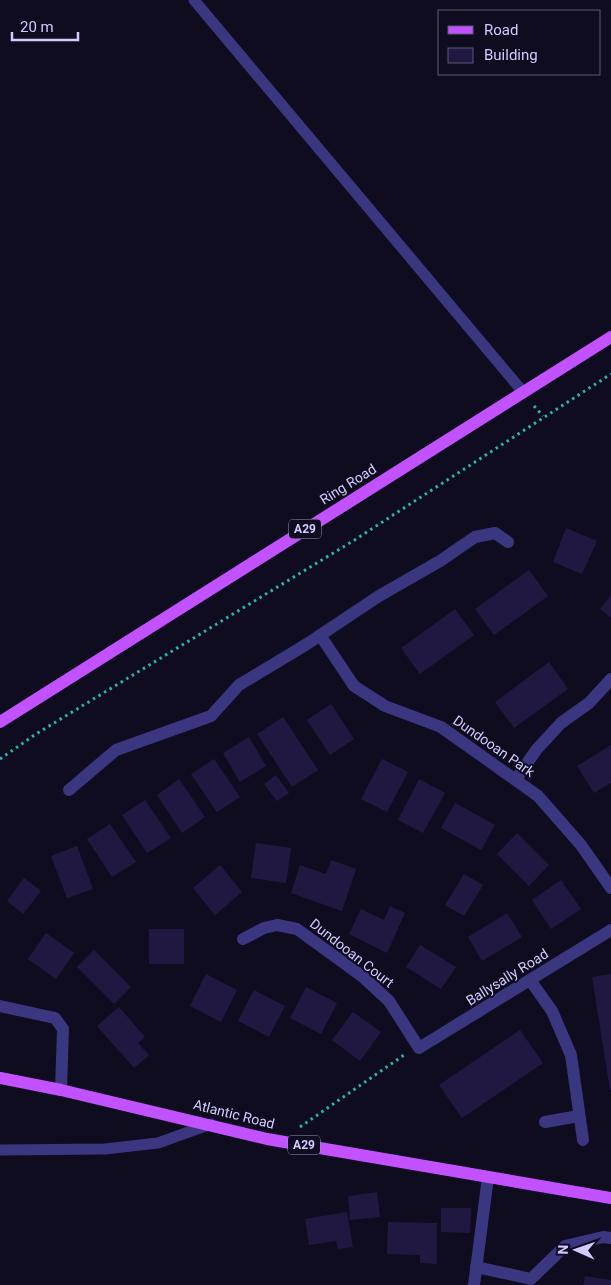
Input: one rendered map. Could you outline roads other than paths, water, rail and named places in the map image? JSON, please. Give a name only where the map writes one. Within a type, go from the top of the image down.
[{"type":"main road","name":"Ring Road","points":[[0,722],[611,337]]},
{"type":"main road","name":"Atlantic Road","points":[[0,1078],[61,1090],[282,1141],[611,1198]]},
{"type":"street","points":[[69,790],[116,750],[210,716],[239,685],[379,596],[440,561],[475,537],[495,533],[508,542]]},
{"type":"street","name":"Dundooan Park","points":[[320,635],[354,686],[385,706],[441,727],[538,796],[581,845],[611,888]]},
{"type":"street","points":[[516,779],[537,749],[561,723],[589,703],[611,678]]},
{"type":"street","name":"Dundooan Court","points":[[243,939],[264,928],[277,925],[297,929],[363,977],[389,1001],[419,1048]]},
{"type":"street","name":"Ballysally Road","points":[[419,1048],[611,930]]},
{"type":"street","points":[[530,980],[552,1011],[571,1055],[582,1140]]},
{"type":"street","points":[[0,1006],[55,1018],[63,1029],[61,1090]]},
{"type":"street","points":[[545,1122],[578,1116]]},
{"type":"street","points":[[474,1285],[488,1177]]},
{"type":"street","points":[[476,1267],[531,1279],[565,1246],[602,1237],[611,1238]]},
{"type":"lane","points":[[194,0],[466,321],[523,392]]},
{"type":"lane","points":[[0,1150],[105,1149],[158,1142],[211,1124]]}]
